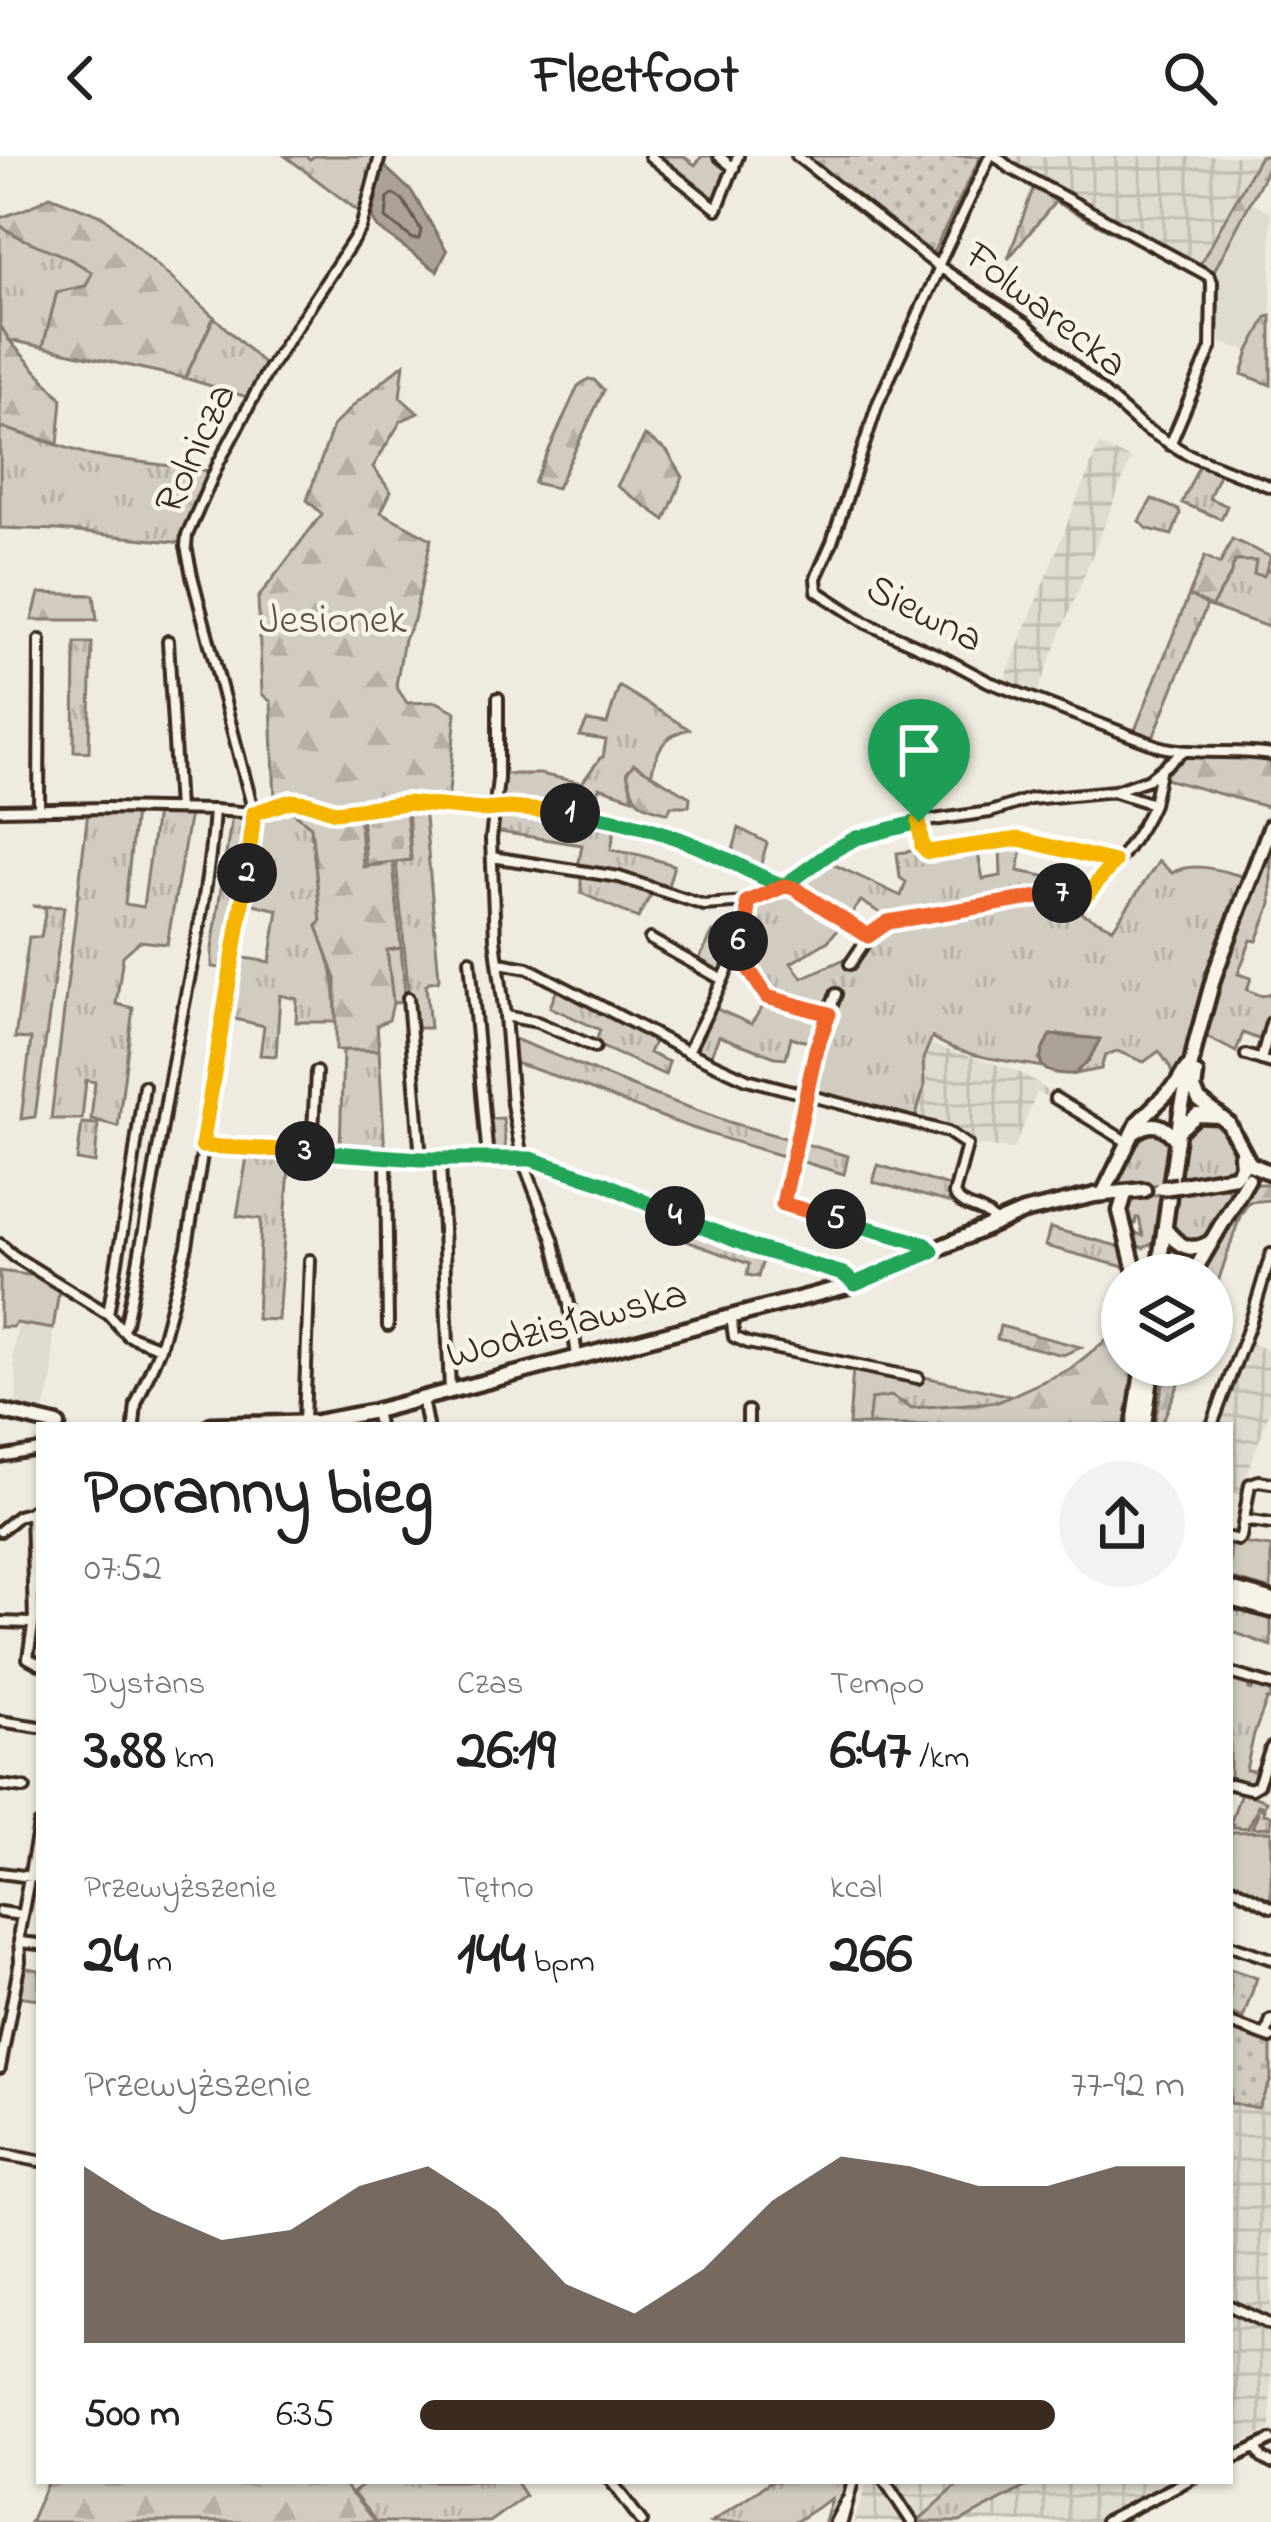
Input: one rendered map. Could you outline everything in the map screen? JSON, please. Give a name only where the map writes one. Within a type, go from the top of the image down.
[{"type":"main road","points":[[1163,1254],[1196,1042],[1223,947],[1271,826]]},
{"type":"main road","points":[[1196,1042],[1196,1095],[1230,1125],[1242,1167],[1235,1200],[1205,1254]]},
{"type":"main road","points":[[1120,1210],[1101,1196],[1139,1121],[1191,1064]]},
{"type":"main road","points":[[1178,1136],[1194,1116],[1220,1116]]},
{"type":"main road","points":[[1132,1138],[1144,1126],[1159,1124],[1178,1136]]},
{"type":"main road","points":[[1239,1148],[1250,1164],[1270,1173]]},
{"type":"main road","points":[[1116,1172],[1116,1184],[1125,1193],[1120,1210],[1131,1254]]},
{"type":"main road","name":"Wodzisławska","points":[[318,1422],[376,1418],[422,1399],[855,1284],[994,1222],[1053,1205],[1238,1178]]},
{"type":"main road","points":[[1164,1234],[1187,1248],[1213,1241]]},
{"type":"main road","points":[[1128,1240],[1146,1251],[1158,1246],[1164,1234]]},
{"type":"main road","points":[[1134,1422],[1140,1386]]},
{"type":"main road","points":[[1144,1422],[1150,1386]]},
{"type":"main road","points":[[0,1412],[43,1422]]},
{"type":"main road","points":[[1233,1590],[1271,1600]]},
{"type":"main road","points":[[1233,1600],[1271,1610]]},
{"type":"street","name":"Rolnicza","points":[[134,1422],[187,1246],[254,813],[186,539],[219,462],[267,372],[361,228],[380,156]]},
{"type":"street","points":[[650,156],[717,208],[738,156]]},
{"type":"street","points":[[719,156],[734,168]]},
{"type":"street","name":"Folwarecka","points":[[796,156],[939,266],[1026,324],[1130,418],[1170,445],[1268,485]]},
{"type":"street","points":[[939,266],[993,156],[1209,276],[1213,343],[1170,445]]},
{"type":"street","name":"Siewna","points":[[939,266],[878,403],[816,578],[817,591],[866,623],[1012,692],[1158,746],[1182,752],[1237,750],[1271,755]]},
{"type":"street","points":[[1268,485],[1271,467]]},
{"type":"street","points":[[39,809],[40,640]]},
{"type":"street","points":[[168,641],[178,809]]},
{"type":"street","points":[[499,698],[498,779],[490,839],[512,1104],[522,1158],[553,1239],[577,1358]]},
{"type":"street","points":[[492,857],[620,878],[704,905],[747,902],[784,886],[856,838],[919,822],[990,812],[1030,799],[1133,786],[1182,752]]},
{"type":"street","points":[[850,964],[868,936],[888,922],[1060,893],[1085,897],[1148,816],[1160,770]]},
{"type":"street","points":[[1114,791],[1154,804]]},
{"type":"street","points":[[0,810],[254,813],[291,801],[335,812],[407,803],[600,816],[676,837],[794,888],[868,936]]},
{"type":"street","points":[[122,1330],[142,1252],[192,972],[214,810]]},
{"type":"street","points":[[919,822],[922,846],[928,852],[1019,839],[1114,862]]},
{"type":"street","points":[[688,1052],[748,916],[747,902]]},
{"type":"street","points":[[650,938],[722,979]]},
{"type":"street","points":[[735,948],[767,997],[829,1014]]},
{"type":"street","points":[[470,960],[488,1159]]},
{"type":"street","points":[[499,963],[528,968],[747,1079],[954,1136],[968,1145],[954,1194],[962,1204],[987,1213],[994,1222]]},
{"type":"street","points":[[836,994],[816,1049],[783,1204],[925,1244],[932,1251]]},
{"type":"street","points":[[408,998],[421,1159]]},
{"type":"street","points":[[506,1016],[537,1022],[596,1047]]},
{"type":"street","points":[[1246,1055],[1266,1061],[1271,1023]]},
{"type":"street","points":[[312,1152],[316,1072]]},
{"type":"street","points":[[108,1313],[144,1086]]},
{"type":"street","points":[[1055,1098],[1132,1138]]},
{"type":"street","points":[[202,1146],[421,1159],[522,1158],[604,1183],[704,1229],[843,1274],[855,1284]]},
{"type":"street","points":[[386,1156],[388,1326]]},
{"type":"street","points":[[440,1159],[450,1392]]},
{"type":"street","name":"Wodzisławska","points":[[1238,1178],[1270,1173]]},
{"type":"street","points":[[0,1244],[108,1313],[133,1338],[160,1348]]},
{"type":"street","points":[[1213,1422],[1271,1254]]},
{"type":"street","points":[[304,1422],[310,1260]]},
{"type":"street","points":[[731,1317],[734,1337],[748,1343],[918,1378]]},
{"type":"street","points":[[422,1399],[426,1422]]},
{"type":"street","points":[[748,1411],[748,1422]]},
{"type":"street","points":[[0,1457],[36,1451]]},
{"type":"street","points":[[1233,1538],[1240,1538],[1250,1484],[1271,1483]]},
{"type":"street","points":[[0,1531],[18,1516],[35,1511],[34,1620],[28,1658],[36,1662]]},
{"type":"street","points":[[1244,1520],[1271,1524]]},
{"type":"street","points":[[0,1622],[34,1620]]},
{"type":"street","points":[[1233,1674],[1271,1685]]},
{"type":"street","points":[[0,1721],[36,1727]]},
{"type":"street","points":[[1233,1784],[1254,1788],[1268,1770],[1271,1748]]},
{"type":"street","points":[[0,1785],[25,1789]]},
{"type":"street","points":[[0,1874],[34,1878],[22,1915],[20,1961],[0,2068]]},
{"type":"street","points":[[1233,1888],[1271,1907]]},
{"type":"street","points":[[0,1912],[22,1915]]},
{"type":"street","points":[[20,1942],[36,1944]]},
{"type":"street","points":[[1233,1946],[1271,1959]]},
{"type":"street","points":[[1233,2024],[1268,2037],[1271,2020]]},
{"type":"street","points":[[0,2154],[36,2160]]},
{"type":"street","points":[[1233,2307],[1271,2325]]},
{"type":"street","points":[[1233,2458],[1271,2440]]},
{"type":"street","points":[[1256,2447],[1271,2463]]},
{"type":"street","points":[[613,2484],[642,2522]]},
{"type":"street","points":[[838,2522],[852,2484]]},
{"type":"street","points":[[887,2484],[912,2522]]},
{"type":"street","points":[[1105,2522],[1181,2484]]},
{"type":"shaded area","points":[[1000,156],[1260,156],[1199,266]]},
{"type":"shaded area","points":[[1252,202],[1271,212],[1271,316],[1249,351],[1211,340],[1208,282]]},
{"type":"shaded area","points":[[1099,445],[1131,459],[1037,693],[1004,681]]},
{"type":"shaded area","points":[[928,1042],[1015,1070],[1057,1102],[1037,1092],[1014,1149],[970,1145],[953,1133],[914,1123],[924,1087]]},
{"type":"shaded area","points":[[18,1323],[53,1329],[53,1377],[42,1416],[16,1409],[13,1355]]},
{"type":"shaded area","points":[[1247,1342],[1271,1351],[1271,1407],[1240,1495],[1233,1492],[1233,1422],[1217,1422]]},
{"type":"shaded area","points":[[1271,2083],[1271,2323],[1233,2305],[1233,2104],[1258,2108]]},
{"type":"shaded area","points":[[1233,2313],[1271,2332],[1271,2429],[1233,2448]]},
{"type":"shaded area","points":[[867,2484],[1164,2484],[1115,2509],[1135,2522],[854,2522]]},
{"type":"green space","points":[[285,156],[377,156],[361,213]]},
{"type":"green space","points":[[654,156],[683,156],[695,165],[702,156],[715,156],[730,166],[717,206]]},
{"type":"green space","points":[[803,156],[981,156],[933,253]]},
{"type":"green space","points":[[1260,156],[1271,156],[1271,163],[1214,271],[1199,266]]},
{"type":"green space","points":[[1034,186],[1118,230],[1116,234],[1055,202],[1008,259]]},
{"type":"green space","points":[[50,196],[104,217],[214,317],[185,378],[43,347],[57,292],[86,286],[92,273],[11,232],[0,225],[0,218]]},
{"type":"green space","points":[[0,225],[92,273],[86,286],[57,292],[43,347],[9,340],[0,325]]},
{"type":"green space","points":[[1271,316],[1271,385],[1242,374],[1249,351]]},
{"type":"green space","points":[[214,317],[266,366],[247,397],[185,378]]},
{"type":"green space","points":[[0,325],[62,399],[58,444],[0,427]]},
{"type":"green space","name":"Jesionek","points":[[404,364],[400,397],[418,413],[401,421],[373,467],[391,492],[381,512],[431,539],[396,686],[407,703],[437,702],[456,712],[448,804],[412,799],[361,806],[363,867],[393,862],[401,948],[387,950],[393,1003],[389,1020],[377,1025],[379,1050],[336,1050],[336,979],[317,926],[321,921],[311,826],[275,802],[271,702],[262,694],[258,598],[322,514],[307,500],[333,426]]},
{"type":"green space","points":[[588,379],[604,390],[557,488],[534,483],[578,386]]},
{"type":"green space","points":[[0,427],[93,456],[210,471],[183,531],[184,543],[0,528]]},
{"type":"green space","points":[[645,436],[667,451],[683,477],[665,520],[617,486]]},
{"type":"green space","points":[[1199,465],[1220,472],[1209,498],[1227,506],[1221,519],[1182,503]]},
{"type":"green space","points":[[1152,499],[1179,510],[1172,535],[1148,529],[1139,521]]},
{"type":"green space","points":[[1232,539],[1271,557],[1264,576],[1254,574],[1256,561],[1235,561],[1211,607],[1189,595],[1205,556],[1220,564]]},
{"type":"green space","points":[[1235,561],[1257,561],[1271,573],[1271,628],[1211,607]]},
{"type":"green space","points":[[39,593],[94,595],[97,620],[32,620]]},
{"type":"green space","points":[[1189,595],[1207,605],[1152,740],[1133,735]]},
{"type":"green space","points":[[75,643],[92,643],[89,752],[74,751]]},
{"type":"green space","points":[[619,686],[689,729],[662,745],[651,775],[634,764],[627,772],[633,798],[599,787],[594,813],[500,804],[499,774],[540,774],[582,783],[603,757],[606,740],[580,736],[587,721],[607,724]]},
{"type":"green space","points":[[1183,754],[1271,757],[1271,808],[1162,778],[1162,771]]},
{"type":"green space","points":[[634,764],[690,797],[689,806],[671,806],[668,813],[638,801],[627,772]]},
{"type":"green space","points":[[284,805],[311,826],[321,921],[317,927],[332,973],[336,1022],[296,1022],[297,999],[280,995],[276,1056],[260,1055],[264,1026],[227,1017],[237,957],[270,962],[278,910],[245,902],[259,820]]},
{"type":"green space","points":[[408,805],[424,806],[439,978],[426,985],[430,1028],[412,1028],[396,862],[411,859]]},
{"type":"green space","points":[[406,809],[411,860],[366,865],[361,812]]},
{"type":"green space","points":[[88,811],[135,812],[125,904],[143,907],[156,812],[190,813],[167,944],[140,941],[123,956],[116,1004],[133,1008],[118,1126],[91,1119],[95,1082],[86,1080],[82,1119],[51,1119]]},
{"type":"green space","points":[[506,811],[616,821],[611,850],[674,865],[667,890],[578,867],[582,845],[494,831],[495,817]]},
{"type":"green space","points":[[232,814],[251,818],[229,969],[212,967],[212,949]]},
{"type":"green space","points":[[739,828],[767,843],[759,871],[731,858]]},
{"type":"green space","points":[[1023,843],[1018,871],[1091,885],[1107,866],[1081,913],[1113,928],[1159,861],[1172,873],[1198,867],[1245,877],[1174,1080],[1159,1051],[1144,1062],[1117,1051],[1105,1055],[1101,1069],[1075,1074],[1089,1060],[1099,1039],[1059,1034],[1039,1059],[1044,1067],[970,1054],[932,1037],[923,1059],[924,1087],[914,1123],[805,1092],[814,1044],[791,1037],[786,1058],[719,1036],[709,1060],[691,1051],[712,1007],[751,1024],[768,999],[751,966],[769,941],[754,918],[753,903],[793,890],[842,924],[828,941],[791,963],[802,978],[849,957],[888,918],[861,901],[847,919],[796,886],[794,882],[824,860],[901,896],[906,882],[900,878],[897,853],[918,850],[927,855],[977,848],[983,879],[1001,876],[1000,846]]},
{"type":"green space","points":[[1271,852],[1271,904],[1238,974],[1251,978],[1247,990],[1262,996],[1271,993],[1271,1014],[1263,1041],[1243,1033],[1236,1052],[1203,1035],[1227,954]]},
{"type":"green space","points":[[581,873],[652,893],[638,918],[581,893]]},
{"type":"green space","points":[[32,906],[64,907],[35,1117],[21,1119],[31,1039],[15,1038],[29,937],[41,937],[46,908]]},
{"type":"green space","points":[[713,932],[731,943],[720,976],[698,961]]},
{"type":"green space","points":[[401,948],[406,1002],[393,1003],[387,950]]},
{"type":"green space","points":[[558,987],[656,1037],[649,1053],[669,1062],[665,1075],[595,1044],[600,1030],[550,1007]]},
{"type":"green space","points":[[512,1038],[729,1122],[848,1156],[844,1174],[701,1131],[511,1062]]},
{"type":"green space","points":[[343,1050],[379,1050],[385,1154],[340,1150]]},
{"type":"green space","points":[[503,1118],[506,1155],[489,1156],[487,1119]]},
{"type":"green space","points":[[1194,1121],[1222,1122],[1241,1159],[1236,1173],[1176,1182],[1182,1135]]},
{"type":"green space","points":[[82,1123],[98,1124],[95,1163],[77,1160]]},
{"type":"green space","points":[[1153,1127],[1172,1140],[1169,1180],[1124,1188],[1118,1179],[1134,1140]]},
{"type":"green space","points":[[248,1151],[290,1154],[278,1320],[257,1319],[261,1219],[237,1216]]},
{"type":"green space","points":[[878,1165],[952,1187],[955,1204],[873,1182]]},
{"type":"green space","points":[[1271,1184],[1271,1200],[1249,1202],[1227,1254],[1210,1254],[1246,1188]]},
{"type":"green space","points":[[1221,1186],[1234,1193],[1222,1220],[1202,1244],[1176,1239],[1169,1224],[1174,1193]]},
{"type":"green space","points":[[1161,1194],[1166,1199],[1158,1241],[1143,1248],[1129,1235],[1132,1231],[1143,1236],[1139,1218],[1130,1228],[1124,1207],[1129,1199]]},
{"type":"green space","points":[[675,1220],[765,1253],[758,1277],[747,1275],[749,1264],[670,1232]]},
{"type":"green space","points":[[1050,1228],[1125,1248],[1127,1254],[1101,1254],[1101,1261],[1045,1246]]},
{"type":"green space","points":[[1167,1240],[1200,1251],[1199,1254],[1167,1254]]},
{"type":"green space","points":[[0,1271],[36,1276],[59,1291],[53,1329],[16,1323],[0,1327]]},
{"type":"green space","points":[[1000,1326],[1081,1347],[1063,1355],[997,1339]]},
{"type":"green space","points":[[1101,1344],[1101,1386],[1135,1386],[1130,1422],[868,1422],[871,1399],[891,1396],[911,1408],[998,1402],[1070,1369]]},
{"type":"green space","points":[[853,1367],[1011,1396],[998,1402],[911,1408],[904,1402],[872,1399],[868,1422],[849,1422]]},
{"type":"green space","points":[[1162,1386],[1178,1386],[1162,1422],[1155,1422]]},
{"type":"green space","points":[[1233,1542],[1271,1547],[1271,1590],[1233,1579]]},
{"type":"green space","points":[[1233,1603],[1271,1613],[1271,1646],[1233,1632]]},
{"type":"green space","points":[[1233,1679],[1249,1683],[1252,1690],[1254,1684],[1271,1691],[1246,1770],[1260,1772],[1254,1784],[1233,1780]]},
{"type":"green space","points":[[1241,1792],[1266,1801],[1264,1807],[1257,1807],[1271,1815],[1271,1827],[1252,1828],[1257,1809],[1248,1828],[1233,1827]]},
{"type":"green space","points":[[1271,1831],[1271,1902],[1233,1882],[1233,1832]]},
{"type":"green space","points":[[21,1967],[36,1970],[36,1999],[16,1996]]},
{"type":"green space","points":[[1233,1970],[1257,1978],[1243,2018],[1233,2014]]},
{"type":"green space","points":[[1233,2029],[1271,2042],[1271,2080],[1258,2108],[1233,2104]]},
{"type":"green space","points":[[47,2484],[343,2484],[375,2522],[30,2522]]},
{"type":"green space","points":[[364,2484],[517,2484],[525,2496],[489,2522],[376,2522],[353,2493]]},
{"type":"green space","points":[[767,2484],[849,2484],[832,2522],[825,2522],[832,2498],[795,2522],[711,2522]]},
{"type":"green space","points":[[959,2484],[1030,2484],[960,2522],[917,2522]]},
{"type":"water","points":[[383,165],[412,192],[447,251],[437,271],[379,229],[372,218]]},
{"type":"water","points":[[1050,1035],[1100,1039],[1075,1074],[1063,1074],[1047,1070],[1041,1061]]},
{"type":"waterway","points":[[1262,2449],[1271,2445]]},
{"type":"waterway","points":[[1233,2464],[1255,2453]]},
{"type":"waterway","points":[[1118,2522],[1196,2484]]},
{"type":"route","points":[[919,822],[856,838],[784,886],[676,837],[600,816],[407,803],[335,812],[291,801],[254,813],[202,1146],[421,1159],[531,1159],[604,1183],[755,1248],[843,1274],[855,1284],[932,1251],[925,1244],[783,1204],[816,1049],[829,1014],[767,997],[735,948],[748,916],[747,902],[784,886],[794,888],[868,936],[888,922],[1060,893],[1085,897],[1114,862],[1019,839],[928,852],[922,846],[919,822]]}]
